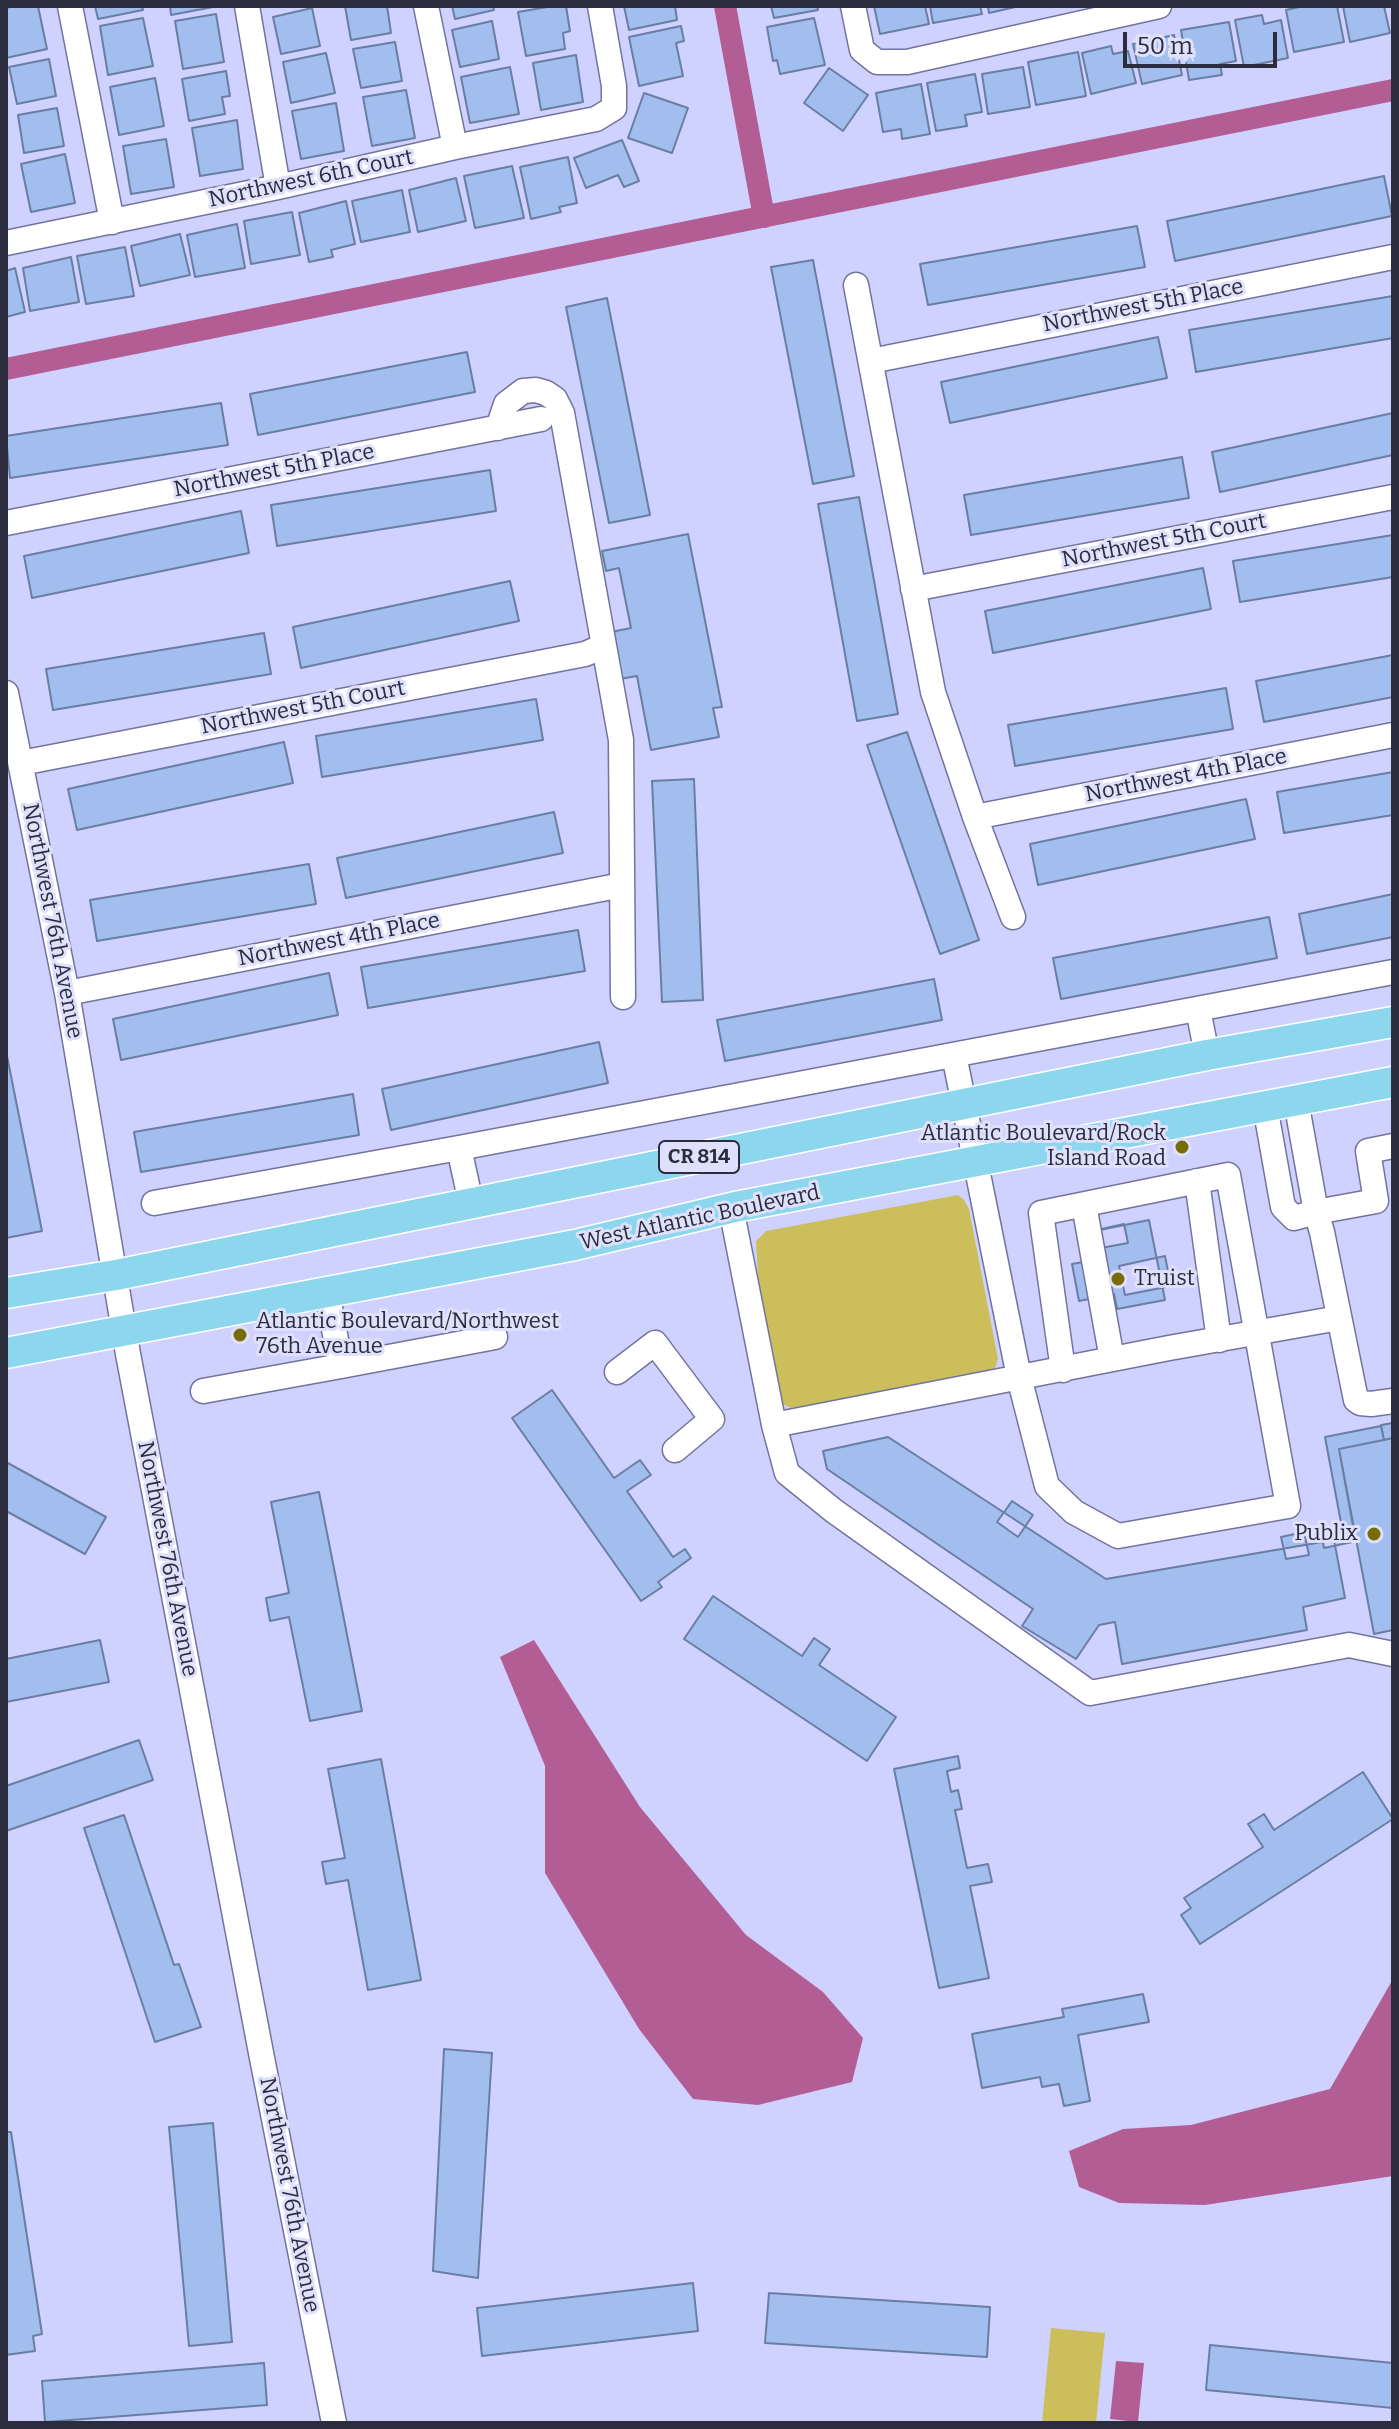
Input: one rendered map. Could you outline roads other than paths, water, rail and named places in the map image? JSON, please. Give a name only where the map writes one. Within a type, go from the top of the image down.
[{"type":"main road","name":"CR 814","points":[[6,1293],[116,1275],[1207,1055],[1393,1022]]},
{"type":"main road","name":"West Atlantic Boulevard","points":[[6,1353],[575,1245],[735,1207],[1393,1082]]},
{"type":"street","points":[[70,6],[112,222]]},
{"type":"street","points":[[247,6],[278,187]]},
{"type":"street","points":[[426,6],[455,147]]},
{"type":"street","name":"Northwest 6th Court","points":[[6,243],[596,119],[614,108],[614,86],[600,6]]},
{"type":"street","points":[[853,6],[862,50],[877,62],[907,62],[1069,16],[1159,6]]},
{"type":"street","name":"Northwest 5th Place","points":[[882,358],[1393,257]]},
{"type":"street","points":[[856,285],[882,358],[924,587],[933,692],[1013,917]]},
{"type":"street","points":[[498,428],[506,404],[523,391],[546,393],[555,399],[562,413],[594,650],[621,740],[616,886],[623,997]]},
{"type":"street","name":"Northwest 5th Place","points":[[6,523],[541,419]]},
{"type":"street","name":"Northwest 5th Court","points":[[924,587],[1393,497]]},
{"type":"street","name":"Northwest 5th Court","points":[[21,763],[594,650]]},
{"type":"street","name":"Northwest 76th Avenue","points":[[6,693],[10,731],[21,763],[67,993],[124,1330],[334,2423]]},
{"type":"street","name":"Northwest 4th Place","points":[[976,817],[1393,735]]},
{"type":"street","name":"Northwest 4th Place","points":[[67,993],[616,886]]},
{"type":"street","points":[[154,1203],[1393,972]]},
{"type":"street","points":[[1198,1009],[1207,1055]]},
{"type":"street","points":[[954,1055],[1019,1377],[1047,1486],[1074,1512],[1118,1536],[1288,1506],[1228,1175],[1041,1213],[1063,1370]]},
{"type":"street","points":[[1296,1101],[1305,1215],[1347,1405],[1356,1412],[1393,1409]]},
{"type":"street","points":[[1265,1106],[1283,1207],[1305,1215],[1322,1232],[1356,1400],[1371,1404],[1393,1401]]},
{"type":"street","points":[[1305,1215],[1376,1201],[1368,1151],[1393,1146]]},
{"type":"street","points":[[459,1148],[471,1203]]},
{"type":"street","points":[[1197,1181],[1219,1340]]},
{"type":"street","points":[[1084,1205],[1112,1359]]},
{"type":"street","points":[[731,1208],[774,1425],[787,1473],[834,1511],[1090,1693],[1349,1645],[1393,1654]]},
{"type":"street","points":[[327,1292],[341,1366]]},
{"type":"street","points":[[774,1425],[1339,1318]]},
{"type":"street","points":[[203,1391],[495,1337]]},
{"type":"street","points":[[617,1372],[655,1343],[712,1419],[675,1450]]},
{"type":"waterway","points":[[725,6],[764,217]]},
{"type":"waterway","points":[[6,369],[1393,90]]},
{"type":"place","name":"Atlantic Boulevard/Rock Island Road","points":[[1182,1147]]},
{"type":"place","name":"Truist","points":[[1118,1279]]},
{"type":"place","name":"Atlantic Boulevard/Northwest 76th Avenue","points":[[240,1335]]},
{"type":"place","name":"Publix","points":[[1374,1534]]}]
